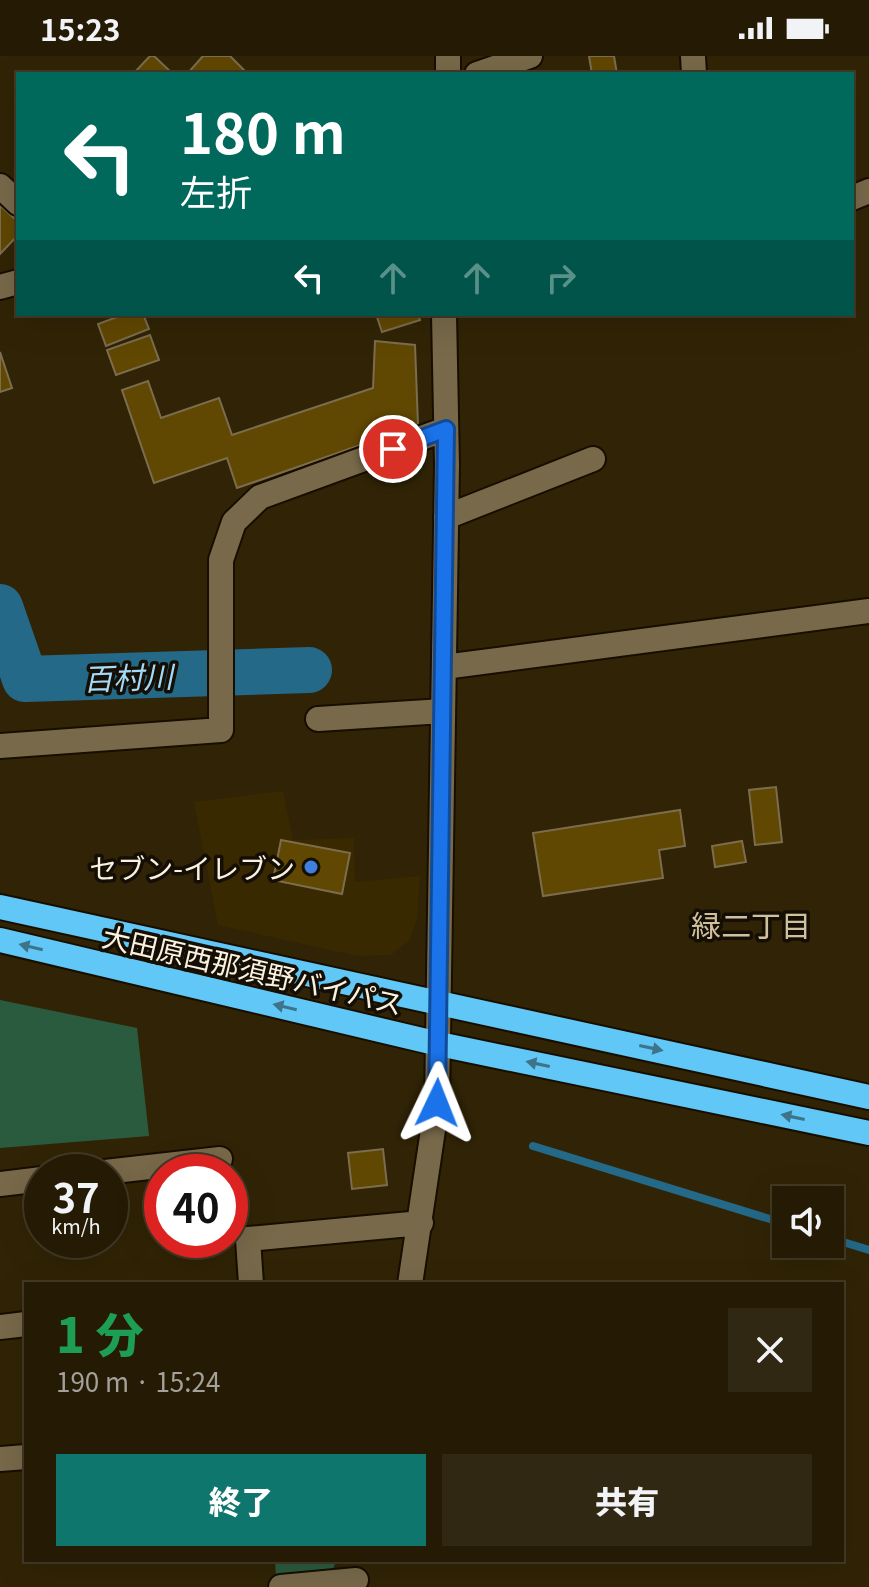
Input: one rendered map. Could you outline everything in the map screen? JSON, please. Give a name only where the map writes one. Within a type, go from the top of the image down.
[{"type":"highway","name":"大田原西那須野バイパス","points":[[0,907],[869,1097]]},
{"type":"highway","name":"大田原西那須野バイパス","points":[[0,940],[439,1044],[869,1133]]},
{"type":"street","points":[[483,72],[530,56]]},
{"type":"street","points":[[0,186],[16,201]]},
{"type":"street","points":[[410,1282],[437,1103],[446,517],[444,316]]},
{"type":"street","points":[[0,746],[221,730],[221,560],[234,522],[260,497],[446,429]]},
{"type":"street","points":[[446,517],[593,459]]},
{"type":"street","points":[[444,667],[869,611]]},
{"type":"street","points":[[318,719],[443,711]]},
{"type":"street","points":[[0,1184],[24,1181]]},
{"type":"street","points":[[251,1282],[248,1239],[421,1223]]},
{"type":"street","points":[[0,1327],[24,1324]]},
{"type":"street","points":[[0,1459],[24,1457]]},
{"type":"street","points":[[281,1587],[357,1576]]},
{"type":"shaded area","points":[[283,791],[293,840],[354,838],[355,882],[420,876],[417,919],[409,941],[391,955],[357,956],[218,925],[194,802]]},
{"type":"green space","points":[[0,1000],[137,1028],[149,1136],[0,1148]]},
{"type":"green space","points":[[275,1562],[335,1562],[332,1573],[276,1578]]},
{"type":"building","points":[[150,56],[154,56],[171,72],[135,72]]},
{"type":"building","points":[[203,56],[230,56],[244,70],[242,72],[189,72]]},
{"type":"building","points":[[589,56],[614,56],[617,72],[592,72]]},
{"type":"building","points":[[0,205],[16,220],[16,237],[0,254]]},
{"type":"building","points":[[120,316],[144,316],[149,329],[106,346],[98,324]]},
{"type":"building","points":[[377,316],[419,316],[420,320],[382,332]]},
{"type":"building","points":[[150,335],[159,360],[116,375],[107,350]]},
{"type":"building","points":[[375,341],[415,345],[418,425],[237,488],[227,458],[154,483],[122,390],[148,381],[161,418],[219,398],[232,435],[373,388]]},
{"type":"building","points":[[0,352],[12,388],[0,392]]},
{"type":"building","points":[[776,787],[782,842],[755,845],[749,790]]},
{"type":"building","points":[[680,810],[685,846],[659,850],[663,878],[543,896],[533,833]]},
{"type":"building","name":"セブン-イレブン","points":[[281,840],[350,853],[342,894],[273,880]]},
{"type":"building","points":[[742,841],[746,862],[715,867],[712,846]]},
{"type":"building","points":[[383,1149],[387,1185],[352,1189],[348,1153]]},
{"type":"waterway","name":"百村川","points":[[0,607],[25,679],[309,670]]},
{"type":"waterway","points":[[533,1146],[772,1220]]},
{"type":"waterway","points":[[844,1242],[869,1250]]},
{"type":"place","name":"セブン-イレブン","points":[[311,867]]},
{"type":"district","name":"緑二丁目","points":[[751,924]]},
{"type":"route","points":[[393,449],[446,429],[437,1103]]}]
